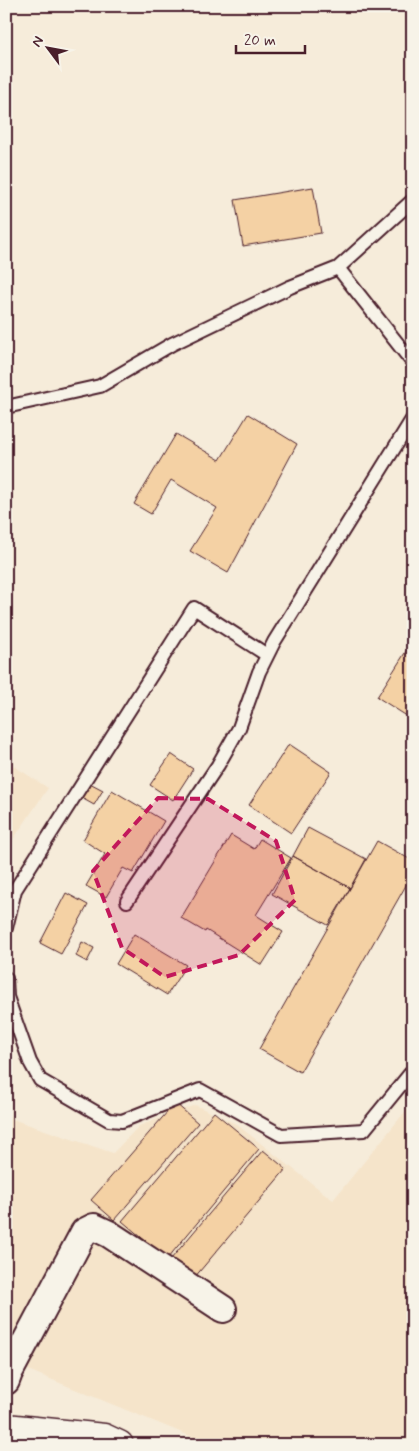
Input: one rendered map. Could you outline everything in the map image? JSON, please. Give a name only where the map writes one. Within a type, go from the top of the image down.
[{"type":"street","points":[[6,1381],[84,1232],[94,1227],[109,1234],[223,1309]]},
{"type":"street","points":[[6,1428],[104,1438],[119,1445]]},
{"type":"lane","points":[[6,407],[100,386],[189,336],[290,287],[338,268],[413,200]]},
{"type":"lane","points":[[338,268],[413,363]]},
{"type":"lane","points":[[127,901],[218,765],[239,728],[259,672],[274,642],[413,418]]},
{"type":"lane","points":[[6,928],[15,890],[194,608],[267,655]]},
{"type":"lane","points":[[6,978],[8,997],[30,1062],[40,1080],[109,1120],[122,1121],[200,1090],[281,1135],[364,1130],[413,1070]]},
{"type":"highlighted area","points":[[158,798],[208,799],[276,841],[295,900],[239,955],[165,977],[122,948],[93,871]]},
{"type":"shaded area","points":[[6,761],[48,788],[6,850]]},
{"type":"shaded area","points":[[413,1102],[413,1445],[212,1445],[6,1361],[6,1112],[12,1119],[113,1153],[139,1126],[195,1105],[236,1124],[333,1200]]},
{"type":"building","points":[[313,187],[321,233],[243,246],[235,200]]},
{"type":"building","points":[[248,414],[297,444],[228,573],[190,551],[217,508],[171,480],[151,514],[134,504],[176,434],[220,460]]},
{"type":"building","points":[[410,645],[413,647],[413,720],[377,697]]},
{"type":"building","points":[[289,744],[331,772],[291,833],[249,805]]},
{"type":"building","points":[[171,754],[193,769],[173,800],[150,785]]},
{"type":"building","points":[[86,781],[103,790],[94,805],[78,796]]},
{"type":"building","points":[[112,790],[164,821],[133,873],[123,868],[106,897],[86,886],[105,854],[83,840]]},
{"type":"building","points":[[308,828],[366,859],[350,888],[293,856]]},
{"type":"building","points":[[231,835],[254,849],[260,839],[291,858],[256,915],[283,932],[262,965],[206,930],[205,932],[181,918]]},
{"type":"building","points":[[377,841],[413,861],[413,873],[300,1072],[259,1049]]},
{"type":"building","points":[[293,856],[350,888],[328,925],[272,894]]},
{"type":"building","points":[[66,893],[88,905],[61,954],[40,943]]},
{"type":"building","points":[[134,934],[186,965],[167,995],[116,964]]},
{"type":"building","points":[[82,942],[94,948],[87,962],[76,956]]},
{"type":"building","points":[[175,1103],[198,1123],[114,1220],[91,1200]]},
{"type":"building","points":[[214,1112],[259,1149],[167,1259],[122,1221]]},
{"type":"building","points":[[263,1150],[286,1169],[194,1278],[171,1259]]}]
